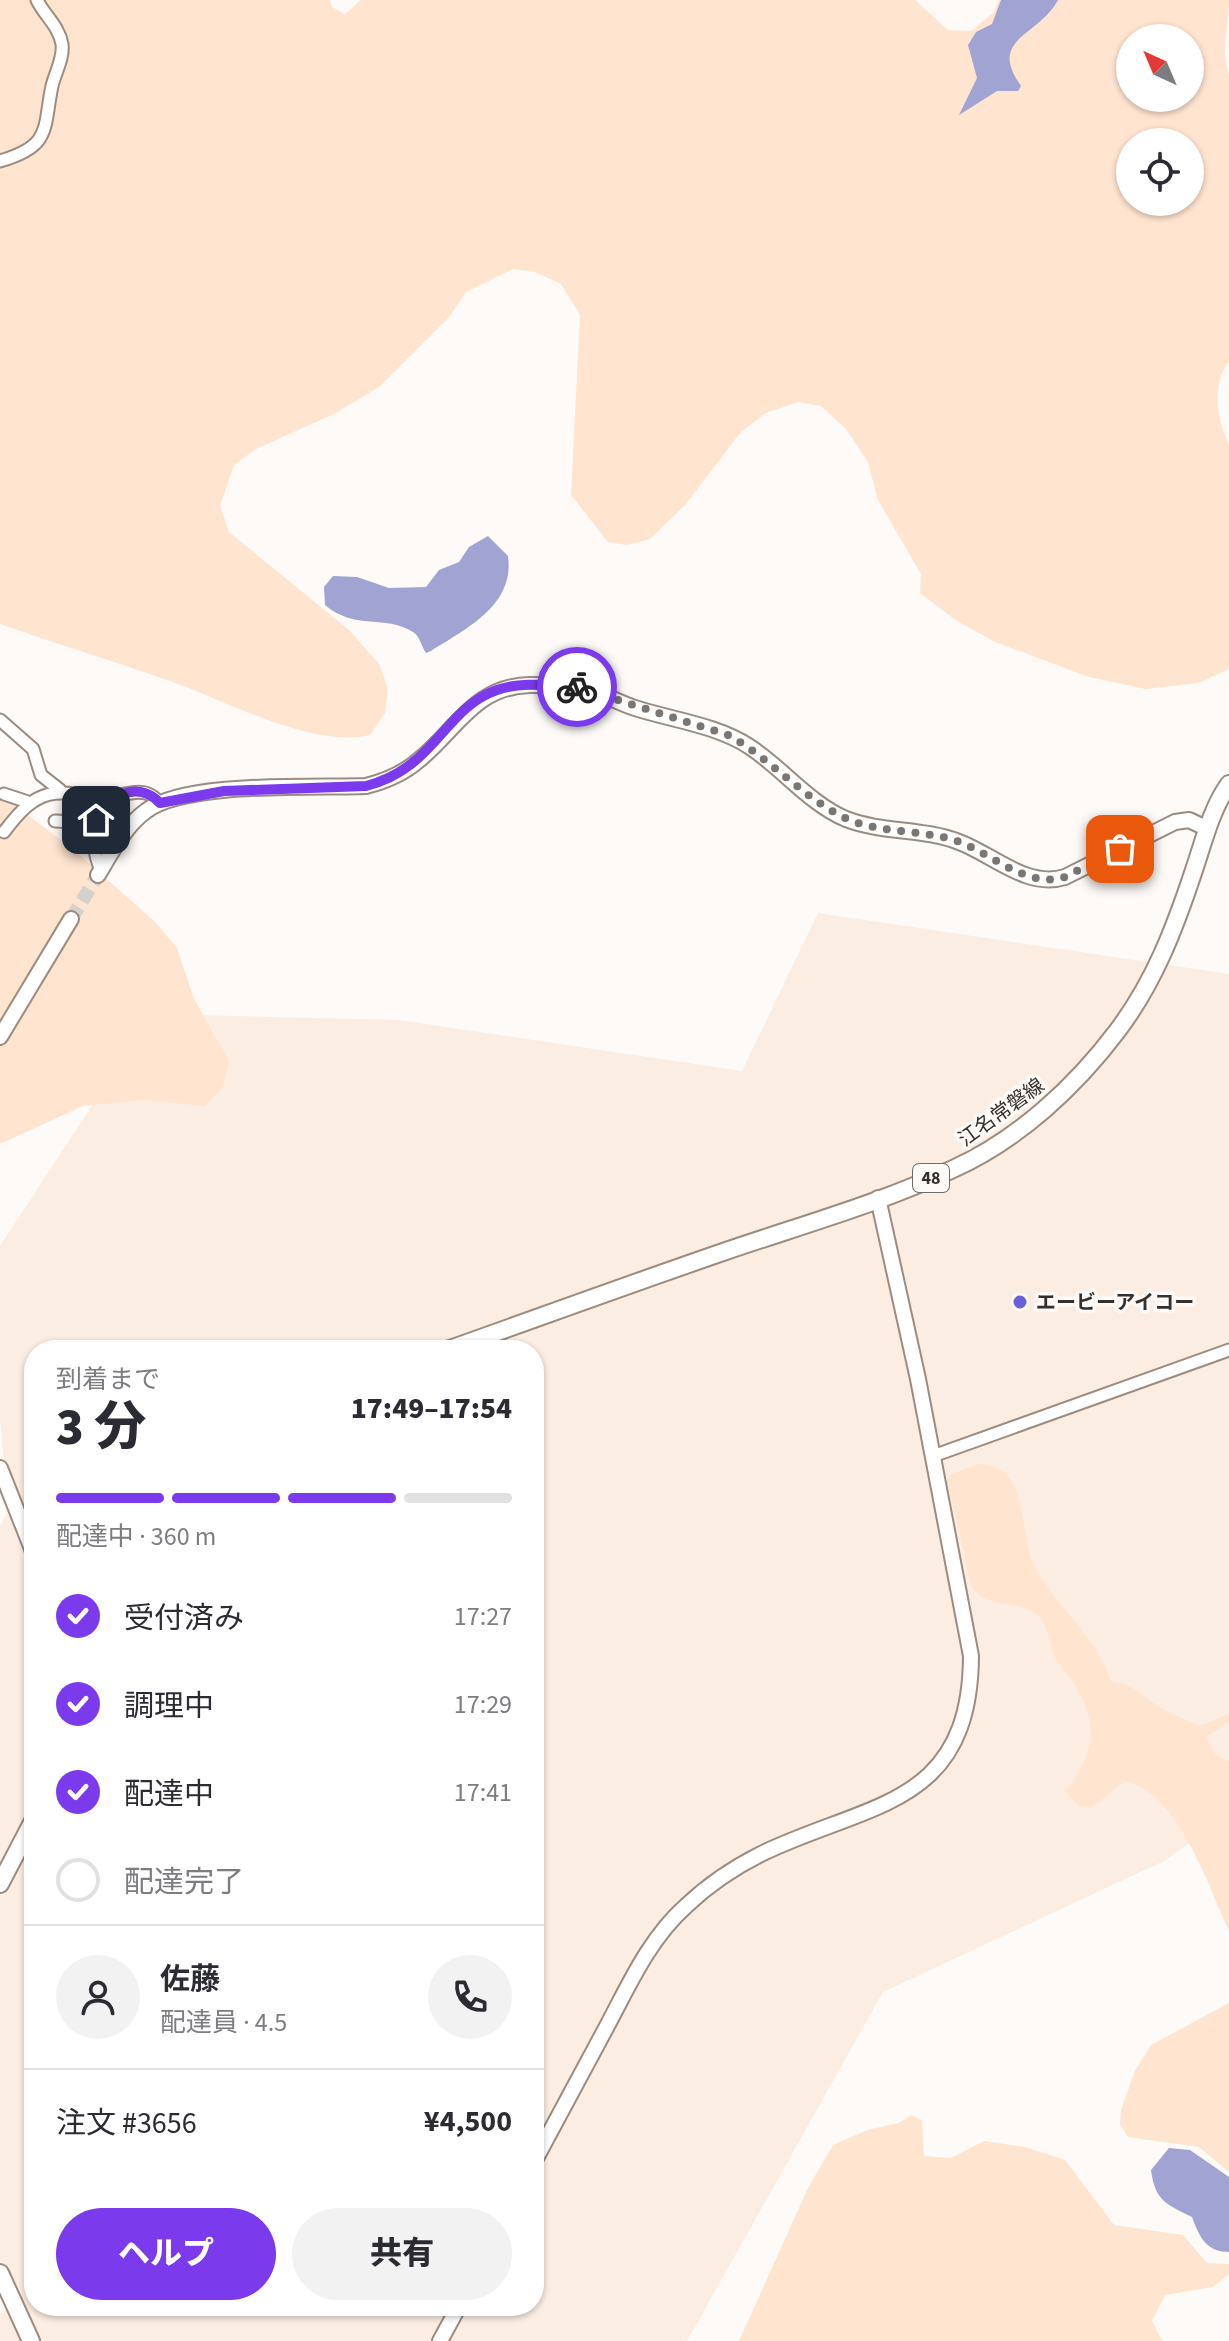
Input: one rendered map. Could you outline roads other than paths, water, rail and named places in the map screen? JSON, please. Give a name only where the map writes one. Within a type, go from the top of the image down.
[{"type":"main road","name":"江名常磐線","points":[[475,1340],[878,1198],[954,1169],[1001,1142],[1053,1102],[1091,1062],[1117,1031],[1158,969],[1208,829],[1229,784]]},
{"type":"main road","points":[[0,1884],[24,1838]]},
{"type":"main road","points":[[0,2273],[31,2341]]},
{"type":"street","points":[[0,161],[36,142],[49,121],[52,85],[62,44],[56,28],[37,0]]},
{"type":"street","points":[[99,872],[134,822],[160,803],[224,791],[366,786],[381,782],[419,761],[464,711],[490,693],[529,685],[580,687],[631,707],[728,735],[847,819],[947,838],[1014,870],[1046,880],[1065,877],[1175,822],[1189,820],[1208,829]]},
{"type":"street","points":[[0,720],[33,749],[41,775],[60,790],[109,800]]},
{"type":"street","points":[[4,832],[28,802],[60,790]]},
{"type":"street","points":[[99,872],[94,843],[96,823],[109,800],[117,795],[145,792],[160,803]]},
{"type":"street","points":[[4,794],[28,802]]},
{"type":"street","points":[[55,821],[96,823]]},
{"type":"street","points":[[0,1037],[71,919]]},
{"type":"street","points":[[544,2143],[639,1965],[685,1906],[761,1854],[902,1797],[929,1776],[954,1741],[969,1703],[971,1656],[933,1456],[878,1198]]},
{"type":"street","points":[[933,1456],[1229,1350]]},
{"type":"street","points":[[0,1468],[24,1529]]},
{"type":"street","points":[[440,2341],[454,2316]]},
{"type":"water","points":[[1001,0],[1058,0],[1012,47],[1012,70],[1021,86],[1018,91],[997,91],[959,115],[977,78],[968,45],[976,32],[992,24]]},
{"type":"water","points":[[488,536],[508,556],[504,589],[485,614],[431,651],[426,653],[415,634],[402,627],[348,618],[325,605],[324,587],[333,576],[357,577],[389,588],[426,587],[439,570],[459,562],[469,547]]},
{"type":"water","points":[[1169,2148],[1190,2150],[1229,2177],[1229,2252],[1209,2246],[1192,2217],[1169,2205],[1155,2189],[1151,2170]]},
{"type":"tunnel","points":[[71,919],[98,875]]},
{"type":"place","name":"エービーアイコー","points":[[1020,1302]]}]
